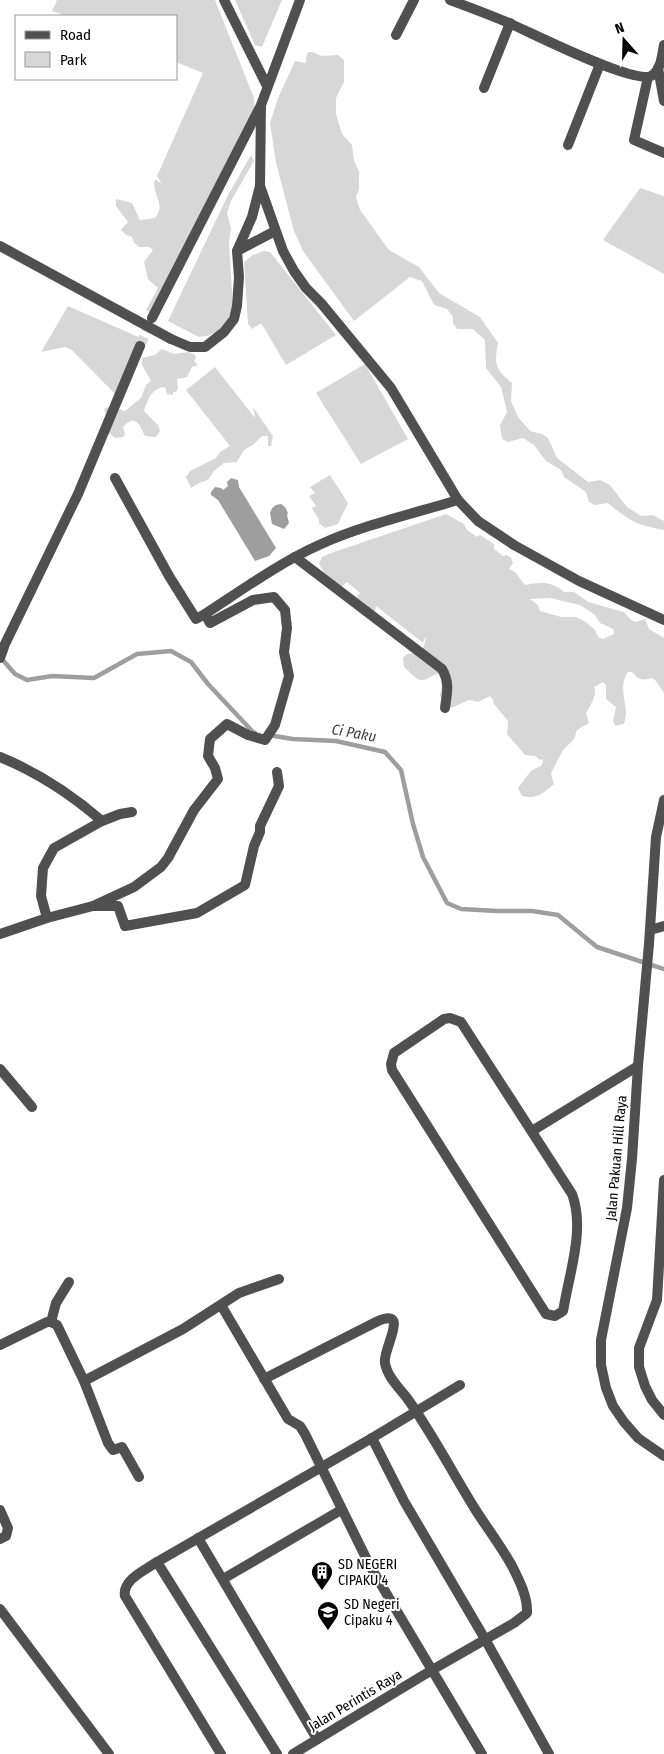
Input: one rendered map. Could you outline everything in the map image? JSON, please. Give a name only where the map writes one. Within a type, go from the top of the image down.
[{"type":"street","points":[[224,0],[267,86]]},
{"type":"street","points":[[152,318],[261,105],[300,0]]},
{"type":"street","points":[[396,35],[414,0]]},
{"type":"street","points":[[450,0],[510,23],[600,64],[632,75],[648,77],[654,74],[658,68],[664,45]]},
{"type":"street","points":[[484,88],[510,23]]},
{"type":"street","points":[[568,145],[600,64]]},
{"type":"street","points":[[658,68],[664,101]]},
{"type":"street","points":[[648,77],[634,138],[635,141],[664,152]]},
{"type":"street","points":[[1,249],[172,339],[190,347],[205,346],[212,343],[230,326],[237,306],[239,277],[237,251],[252,217],[260,186],[261,105]]},
{"type":"street","points":[[260,186],[283,251],[306,288],[321,303],[391,388],[458,500],[478,521],[514,545],[579,581],[664,620]]},
{"type":"street","points":[[237,251],[275,231]]},
{"type":"street","points":[[0,658],[78,494],[140,346]]},
{"type":"street","points":[[114,478],[169,576],[196,618],[319,544],[354,531],[458,500]]},
{"type":"street","points":[[295,557],[442,669],[448,678],[448,690],[444,708]]},
{"type":"street","points":[[0,934],[111,899],[134,887],[161,867],[168,858],[194,810],[218,779],[215,768],[208,756],[210,739],[227,724],[248,735],[265,740],[275,725],[289,676],[284,652],[287,628],[285,610],[274,597],[253,600],[210,623],[205,614]]},
{"type":"street","points":[[0,757],[18,764],[73,797],[102,821]]},
{"type":"street","points":[[93,906],[118,906],[125,926],[197,913],[245,885],[260,826],[279,786],[277,772]]},
{"type":"street","name":"Jalan Pakuan Hill Raya","points":[[664,800],[650,930],[627,1208],[601,1340],[601,1365],[606,1388],[613,1406],[638,1438],[664,1456]]},
{"type":"street","points":[[47,918],[41,896],[43,868],[54,848],[102,821],[120,814],[132,812]]},
{"type":"street","points":[[650,930],[664,926]]},
{"type":"street","points":[[444,1019],[456,1019],[461,1022],[532,1131],[572,1194],[577,1210],[577,1236],[564,1306],[563,1310],[555,1316],[546,1314],[392,1070],[390,1064],[394,1053],[444,1019]]},
{"type":"street","points":[[532,1131],[638,1066]]},
{"type":"street","points":[[0,1069],[32,1108]]},
{"type":"street","points":[[664,1180],[661,1298],[639,1348],[639,1367],[652,1400],[664,1415]]},
{"type":"street","points":[[84,1381],[166,1338],[239,1293],[279,1279]]},
{"type":"street","points":[[51,1322],[56,1302],[69,1282]]},
{"type":"street","points":[[221,1305],[288,1419],[300,1426],[305,1434],[370,1566],[482,1754]]},
{"type":"street","name":"Jalan Perintis Raya","points":[[264,1379],[378,1321],[389,1318],[394,1322],[395,1327],[385,1351],[385,1365],[388,1372],[416,1411],[512,1567],[528,1603],[526,1613],[522,1617],[293,1754]]},
{"type":"street","points":[[0,1345],[47,1322],[57,1325],[84,1381],[108,1443],[113,1450],[122,1447],[139,1477]]},
{"type":"street","points":[[221,1754],[125,1596],[124,1589],[127,1584],[157,1562],[460,1385]]},
{"type":"street","points":[[372,1438],[404,1500],[485,1639],[548,1754]]},
{"type":"street","points":[[0,1510],[8,1528],[6,1536],[0,1539]]},
{"type":"street","points":[[223,1579],[341,1510]]},
{"type":"street","points":[[198,1538],[317,1739]]},
{"type":"street","points":[[157,1562],[277,1754]]},
{"type":"street","points":[[0,1609],[109,1754]]},
{"type":"green space","points":[[57,0],[215,0],[254,98],[255,119],[156,316],[146,310],[158,288],[148,279],[144,262],[153,250],[149,247],[139,247],[134,243],[132,237],[126,235],[121,230],[128,222],[116,206],[116,199],[132,203],[140,220],[155,218],[160,208],[154,185],[155,179],[162,184],[157,176],[203,73],[178,63],[178,15],[63,15],[52,11]]},
{"type":"green space","points":[[235,0],[282,0],[262,47],[255,45]]},
{"type":"green space","points":[[308,52],[322,56],[338,55],[344,60],[344,82],[336,98],[336,114],[342,134],[352,145],[354,161],[359,171],[359,189],[356,197],[360,210],[389,250],[419,267],[439,293],[480,317],[498,343],[497,366],[502,374],[512,383],[511,401],[518,417],[530,431],[542,434],[548,438],[557,458],[588,482],[600,480],[610,485],[627,507],[641,516],[653,515],[664,521],[664,530],[634,521],[608,503],[595,505],[589,502],[586,492],[564,477],[561,470],[546,461],[534,445],[523,438],[508,442],[502,439],[500,425],[507,412],[501,387],[486,368],[485,340],[473,329],[457,329],[453,323],[453,317],[447,309],[434,305],[422,281],[410,277],[354,321],[303,251],[294,231],[276,163],[270,123],[278,98],[295,61],[306,63]]},
{"type":"green space","points":[[251,155],[254,161],[231,201],[227,213],[231,229],[229,243],[233,309],[221,331],[199,337],[168,321],[228,195]]},
{"type":"green space","points":[[640,188],[664,196],[664,274],[603,240]]},
{"type":"green space","points":[[264,251],[270,252],[336,335],[286,365],[261,323],[252,329],[248,324],[244,262],[253,255]]},
{"type":"green space","points":[[68,306],[143,339],[118,397],[72,350],[65,347],[41,352]]},
{"type":"green space","points":[[162,349],[174,354],[189,352],[195,355],[194,361],[198,365],[192,367],[187,377],[177,379],[178,389],[176,392],[173,392],[173,395],[167,394],[165,387],[156,390],[151,395],[144,411],[158,425],[160,431],[156,437],[145,436],[137,422],[131,421],[123,427],[125,434],[123,437],[115,438],[105,430],[107,420],[104,409],[110,406],[125,411],[141,398],[146,385],[151,381],[142,365],[142,358],[155,355]]},
{"type":"green space","points":[[365,364],[408,439],[361,464],[316,393]]},
{"type":"green space","points":[[215,367],[255,418],[253,407],[273,436],[271,446],[268,446],[268,436],[262,436],[253,445],[244,450],[237,462],[224,463],[214,471],[208,480],[191,488],[186,477],[190,471],[216,458],[220,452],[230,446],[186,390]]},
{"type":"green space","points":[[330,475],[348,503],[338,524],[325,528],[319,523],[312,508],[316,506],[309,496],[315,493],[310,487]]},
{"type":"green space","points":[[446,514],[464,524],[467,530],[477,537],[480,535],[494,544],[494,549],[503,556],[507,555],[511,558],[513,563],[509,569],[515,572],[525,585],[550,584],[564,592],[574,592],[588,602],[624,612],[631,620],[636,622],[645,619],[649,629],[664,638],[664,693],[652,678],[640,679],[632,672],[628,672],[623,687],[626,712],[624,724],[615,726],[613,721],[616,707],[606,699],[606,685],[603,682],[594,687],[594,697],[586,713],[589,723],[577,730],[574,739],[563,750],[551,773],[554,784],[536,796],[522,796],[518,788],[531,771],[542,765],[543,759],[540,760],[535,756],[525,755],[507,734],[508,721],[490,696],[478,702],[469,700],[451,708],[443,703],[440,695],[443,678],[440,674],[418,680],[404,667],[403,658],[407,654],[422,652],[426,638],[423,643],[376,606],[375,612],[358,600],[357,596],[360,593],[347,582],[341,587],[329,581],[319,564],[322,557]],"holes":[[[550,598],[580,605],[595,615],[600,623],[613,629],[614,634],[603,639],[598,637],[595,630],[586,622],[576,617],[561,617],[540,611],[538,605],[530,599]]]},
{"type":"shaded area","points":[[231,478],[238,480],[239,487],[276,548],[269,556],[255,561],[218,500],[211,495],[215,487],[223,490],[228,486],[227,482]]},
{"type":"shaded area","points":[[281,504],[288,513],[289,523],[284,529],[272,524],[270,513],[272,508]]},
{"type":"waterway","name":"Ci Paku","points":[[1,658],[15,674],[27,680],[52,676],[94,678],[137,654],[171,651],[191,662],[208,684],[255,733]]},
{"type":"waterway","name":"Ci Paku","points":[[268,735],[293,739],[336,741],[385,752],[401,770],[413,824],[423,857],[447,903],[461,909],[532,911],[558,915],[597,947],[664,969]]},
{"type":"tunnel","points":[[140,346],[152,319]]},
{"type":"place","name":"SD NEGERI CIPAKU 4","points":[[322,1591]]},
{"type":"place","name":"SD Negeri Cipaku 4","points":[[328,1631]]}]
